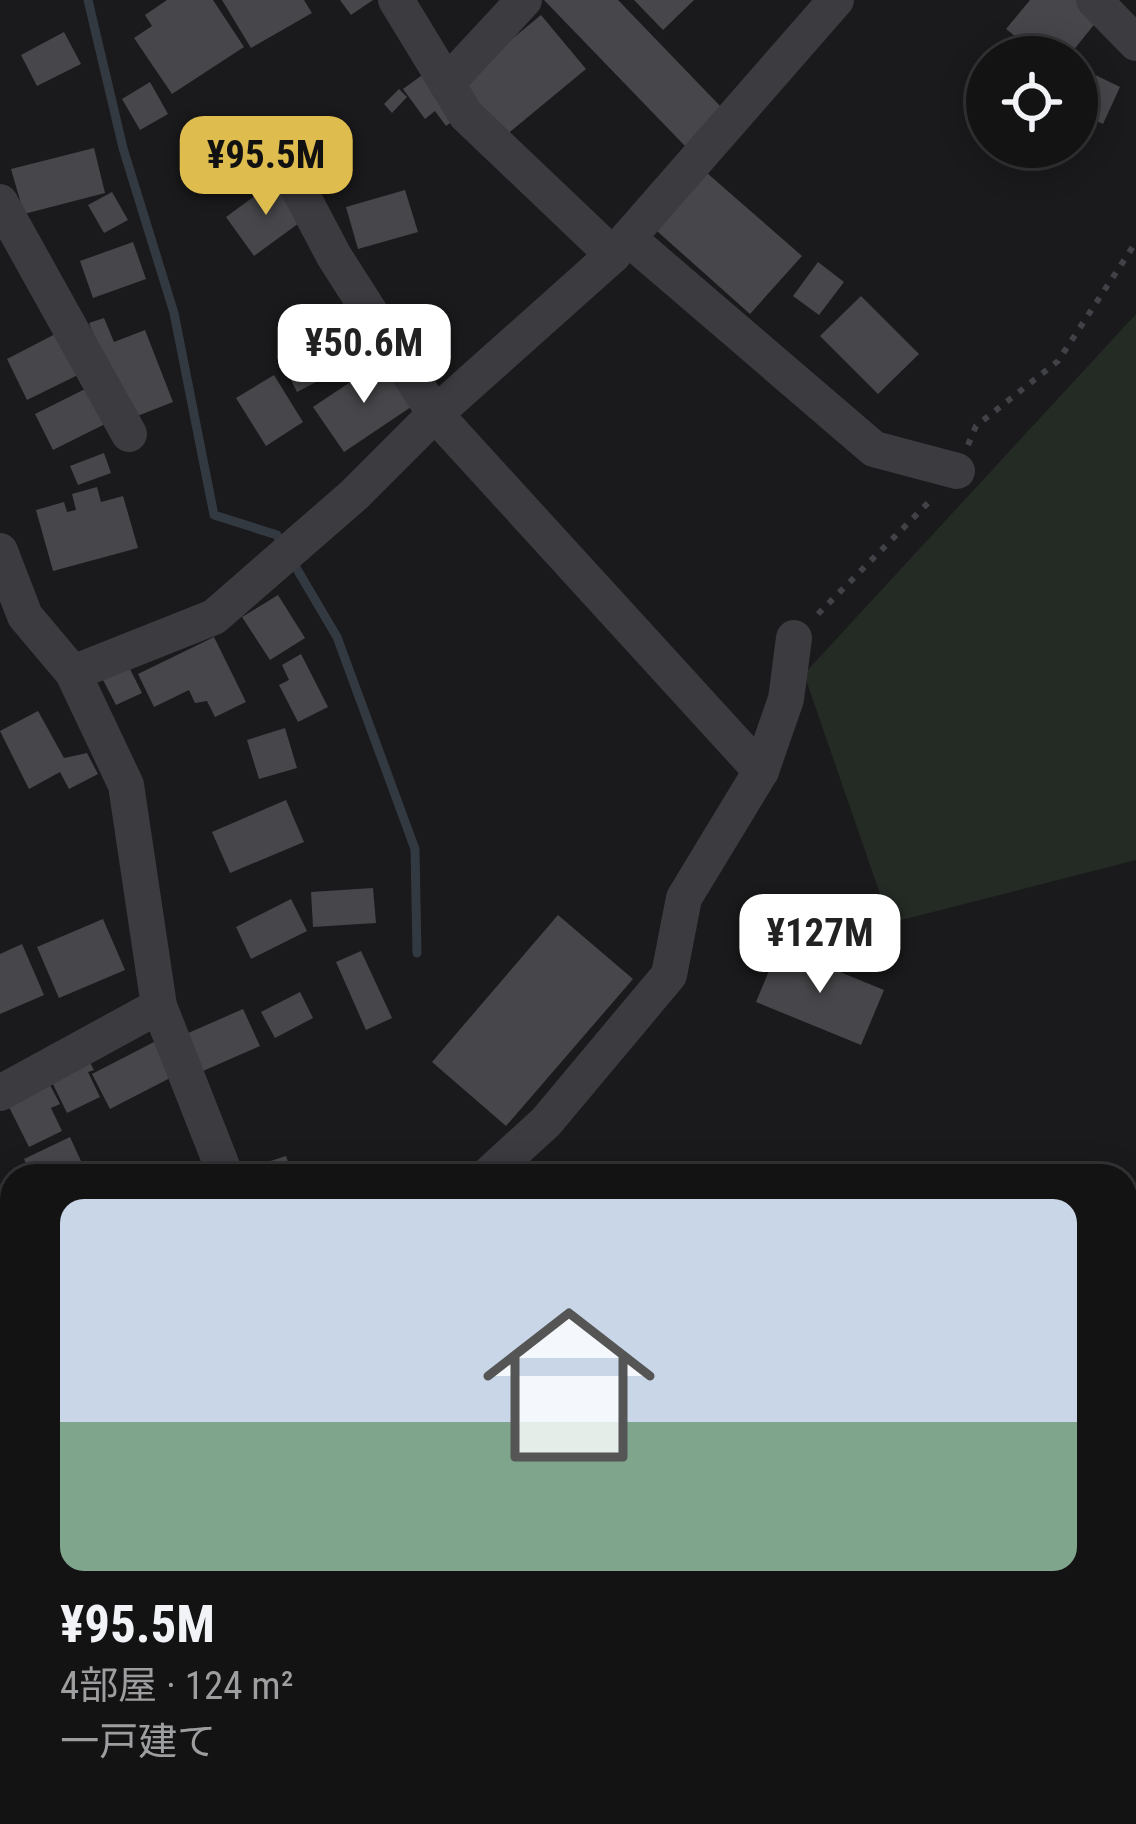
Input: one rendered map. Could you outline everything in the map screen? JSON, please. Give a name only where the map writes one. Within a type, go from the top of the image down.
[{"type":"street","points":[[396,0],[466,115],[621,247],[874,449],[957,472]]},
{"type":"street","points":[[447,83],[524,0]]},
{"type":"street","points":[[73,673],[214,617],[354,495],[435,414],[621,247],[836,0]]},
{"type":"street","points":[[1094,0],[1136,43]]},
{"type":"street","points":[[276,146],[334,256],[435,414],[760,771]]},
{"type":"street","points":[[0,202],[129,434]]},
{"type":"street","points":[[4,571],[25,616],[73,673],[126,785],[159,1006],[221,1164]]},
{"type":"street","points":[[500,1164],[545,1122],[668,974],[684,898],[760,771],[786,699],[794,638]]},
{"type":"street","points":[[0,1093],[159,1006]]},
{"type":"shaded area","points":[[1136,314],[1136,860],[890,923],[804,674]]},
{"type":"building","points":[[167,0],[213,0],[244,47],[172,94],[134,38],[152,26],[145,15]]},
{"type":"building","points":[[222,0],[304,0],[312,13],[251,48]]},
{"type":"building","points":[[340,0],[373,0],[351,15]]},
{"type":"building","points":[[544,0],[618,0],[723,109],[685,146]]},
{"type":"building","points":[[634,0],[694,0],[663,30]]},
{"type":"building","points":[[1030,0],[1091,0],[1105,11],[1085,36],[1015,36],[1006,29]]},
{"type":"building","points":[[541,15],[586,69],[500,140],[455,86]]},
{"type":"building","points":[[64,32],[81,64],[37,86],[21,55]]},
{"type":"building","points":[[425,73],[457,118],[446,126],[435,111],[425,119],[403,89]]},
{"type":"building","points":[[1098,76],[1120,87],[1103,124],[1098,122]]},
{"type":"building","points":[[150,82],[168,114],[140,130],[122,99]]},
{"type":"building","points":[[399,89],[407,97],[392,113],[384,104]]},
{"type":"building","points":[[94,148],[105,193],[24,214],[11,169]]},
{"type":"building","points":[[699,166],[802,256],[750,314],[648,223]]},
{"type":"building","points":[[278,179],[306,218],[254,256],[226,217]]},
{"type":"building","points":[[405,190],[418,232],[358,249],[346,207]]},
{"type":"building","points":[[112,192],[128,220],[104,233],[88,205]]},
{"type":"building","points":[[133,242],[146,279],[93,298],[80,261]]},
{"type":"building","points":[[818,262],[844,282],[819,315],[793,296]]},
{"type":"building","points":[[861,296],[919,354],[878,394],[820,336]]},
{"type":"building","points":[[104,318],[114,342],[145,330],[173,402],[127,420],[89,323]]},
{"type":"building","points":[[346,323],[364,357],[297,392],[280,358]]},
{"type":"building","points":[[61,331],[82,373],[27,400],[7,359]]},
{"type":"building","points":[[383,360],[414,405],[344,452],[313,407]]},
{"type":"building","points":[[274,375],[303,422],[266,446],[236,398]]},
{"type":"building","points":[[89,387],[107,423],[53,450],[35,414]]},
{"type":"building","points":[[104,453],[111,473],[78,485],[70,466]]},
{"type":"building","points":[[97,487],[101,502],[123,496],[138,548],[53,571],[36,510],[64,502],[67,512],[76,510],[72,494]]},
{"type":"building","points":[[278,595],[305,638],[270,660],[242,617]]},
{"type":"building","points":[[214,637],[246,702],[215,717],[207,701],[195,703],[189,690],[154,707],[138,674]]},
{"type":"building","points":[[301,654],[328,707],[298,722],[279,685],[289,680],[282,665]]},
{"type":"building","points":[[127,663],[142,693],[116,705],[101,676]]},
{"type":"building","points":[[38,711],[64,758],[87,753],[98,774],[69,789],[60,772],[29,789],[0,731]]},
{"type":"building","points":[[285,728],[297,768],[259,779],[247,740]]},
{"type":"building","points":[[286,800],[304,842],[230,873],[212,832]]},
{"type":"building","points":[[373,888],[376,923],[313,927],[311,892]]},
{"type":"building","points":[[291,899],[307,931],[251,959],[236,927]]},
{"type":"building","points":[[558,915],[633,979],[506,1126],[432,1062]]},
{"type":"building","points":[[103,919],[125,970],[59,998],[37,947]]},
{"type":"building","points":[[22,944],[44,995],[0,1014],[0,954]]},
{"type":"building","points":[[779,947],[884,990],[861,1045],[756,1002]]},
{"type":"building","points":[[361,951],[392,1018],[366,1030],[336,962]]},
{"type":"building","points":[[300,992],[313,1018],[275,1038],[261,1012]]},
{"type":"building","points":[[243,1009],[260,1046],[203,1071],[186,1034]]},
{"type":"building","points":[[154,1042],[172,1077],[110,1109],[92,1074]]},
{"type":"building","points":[[88,1059],[94,1070],[88,1072],[100,1097],[67,1113],[50,1078]]},
{"type":"building","points":[[50,1085],[60,1104],[51,1108],[62,1131],[29,1147],[8,1105]]},
{"type":"building","points":[[70,1137],[82,1164],[26,1164],[24,1159]]},
{"type":"building","points":[[286,1156],[289,1164],[261,1164]]},
{"type":"waterway","points":[[88,0],[123,148],[174,313],[214,515],[277,535],[282,545]]},
{"type":"waterway","points":[[291,559],[337,637],[415,849],[417,953]]}]
